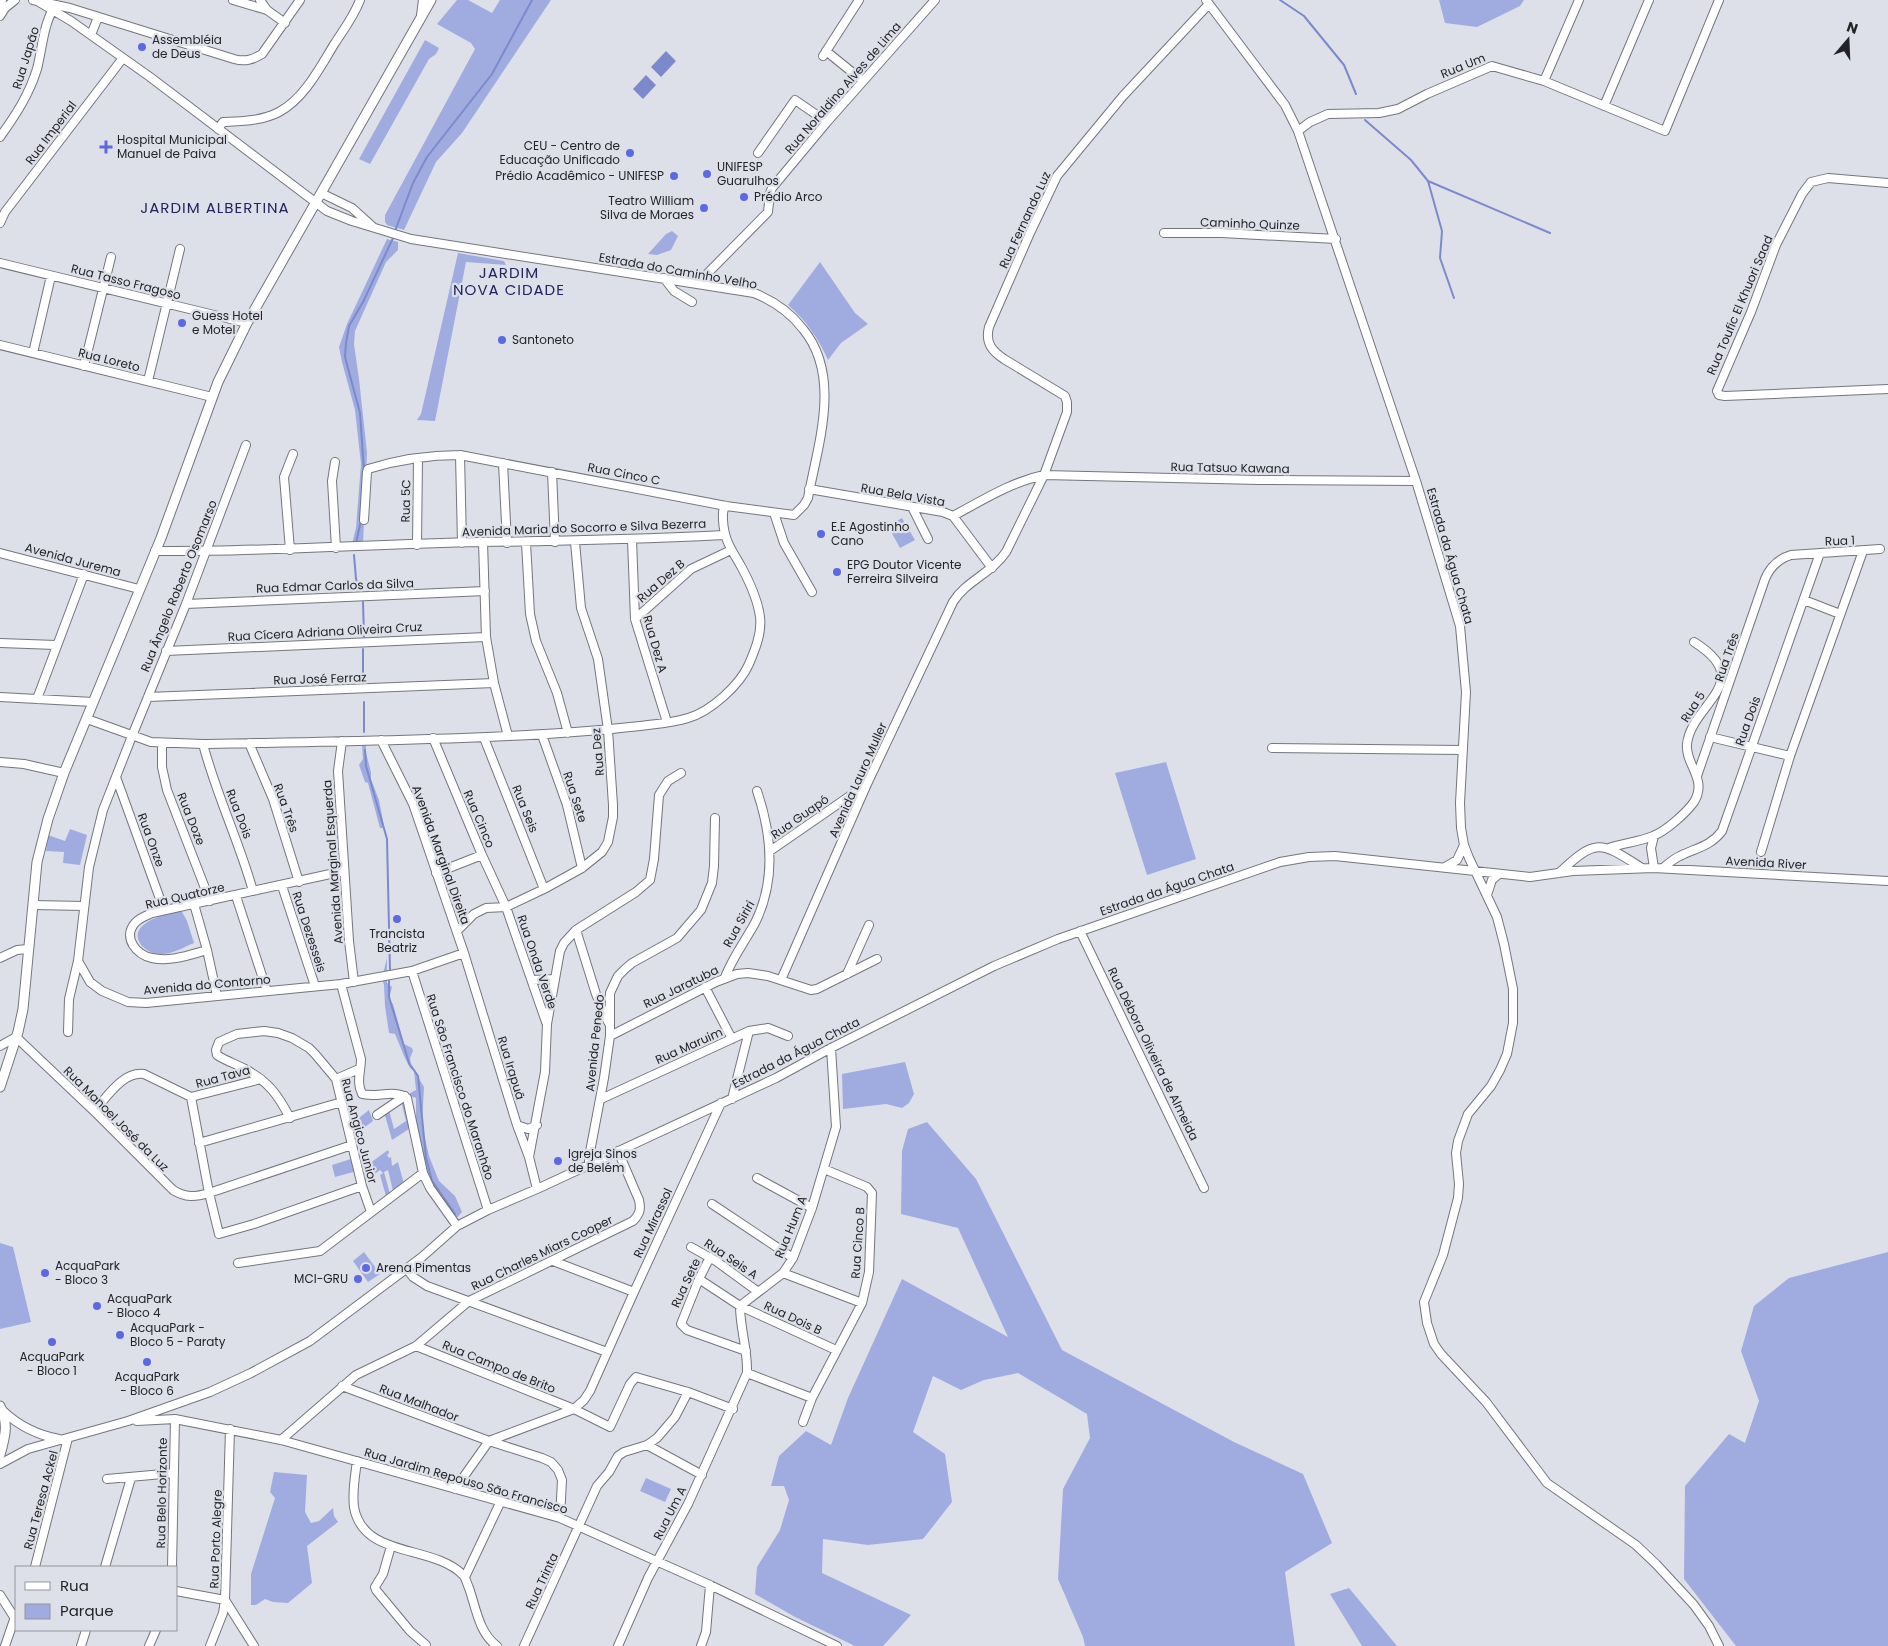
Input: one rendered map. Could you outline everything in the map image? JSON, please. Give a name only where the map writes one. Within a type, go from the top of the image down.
[{"type":"main road","points":[[0,1087],[23,1009],[37,862],[48,818],[64,773],[155,551],[212,397],[247,323],[421,19],[430,0]]},
{"type":"main road","points":[[0,1455],[7,1426],[1,1409]]},
{"type":"street","points":[[0,11],[2,0]]},
{"type":"street","points":[[0,16],[5,8],[15,0]]},
{"type":"street","points":[[233,0],[267,10]]},
{"type":"street","points":[[260,0],[267,10],[285,23]]},
{"type":"street","points":[[36,1],[70,8],[234,59],[247,61],[262,54],[300,0]]},
{"type":"street","points":[[218,129],[223,122],[269,116],[291,104],[309,83],[350,20],[360,0]]},
{"type":"street","points":[[421,19],[423,0]]},
{"type":"street","points":[[859,0],[824,53],[863,81]]},
{"type":"street","name":"Rua Noraldino Alves de Lima","points":[[698,283],[768,212],[772,188],[827,122],[935,0]]},
{"type":"street","points":[[1544,81],[1579,0]]},
{"type":"street","points":[[1604,106],[1649,0]]},
{"type":"street","name":"Rua Um","points":[[1298,131],[1310,122],[1328,114],[1379,113],[1398,109],[1427,94],[1492,66],[1544,81],[1665,132],[1719,0]]},
{"type":"street","name":"Estrada do Caminho Velho","points":[[36,1],[53,9],[123,58],[327,211],[400,236],[586,270],[698,283],[754,293],[765,297],[789,313],[810,336],[822,366],[825,395],[809,489]]},
{"type":"street","name":"Estrada da Água Chata","points":[[0,1464],[22,1452],[128,1421],[210,1392],[310,1341],[406,1269],[457,1226],[776,1078],[831,1048],[1025,952],[1280,862],[1309,857],[1335,856],[1475,871],[1464,845],[1461,828],[1460,803],[1466,692],[1460,626],[1416,481],[1336,239],[1298,131],[1285,105],[1208,2]]},
{"type":"street","name":"Rua Fernando Luz","points":[[1044,475],[1067,412],[1065,396],[996,353],[988,345],[987,334],[989,327],[1057,176],[1123,96],[1208,2]]},
{"type":"street","name":"Rua Japão","points":[[0,137],[22,106],[42,48],[49,16],[53,9]]},
{"type":"street","points":[[91,35],[98,16]]},
{"type":"street","name":"Rua Imperial","points":[[0,223],[5,212],[123,58]]},
{"type":"street","points":[[758,153],[795,100],[827,122]]},
{"type":"street","name":"Rua Toufic El Khuori Saad","points":[[1888,183],[1828,178],[1811,182],[1802,194],[1776,246],[1751,312],[1716,391],[1719,395],[1725,396],[1888,390]]},
{"type":"street","name":"Estrada do Caminho Velho","points":[[321,193],[352,208],[375,228]]},
{"type":"street","name":"Caminho Quinze","points":[[1164,233],[1222,233],[1336,239]]},
{"type":"street","points":[[148,381],[180,249]]},
{"type":"street","points":[[84,366],[111,257]]},
{"type":"street","name":"Rua Tasso Fragoso","points":[[0,263],[247,323]]},
{"type":"street","points":[[33,353],[52,276]]},
{"type":"street","points":[[664,278],[674,291],[692,302]]},
{"type":"street","name":"Rua Loreto","points":[[0,345],[212,397]]},
{"type":"street","name":"Rua Ângelo Roberto Osomarso","points":[[132,736],[186,604],[246,445]]},
{"type":"street","points":[[290,550],[284,477],[293,454]]},
{"type":"street","name":"Rua Cinco C","points":[[364,520],[368,470],[431,455],[460,455],[726,506],[794,515],[804,505],[809,489]]},
{"type":"street","points":[[460,455],[462,543]]},
{"type":"street","name":"Rua 5C","points":[[417,545],[418,458]]},
{"type":"street","points":[[336,462],[332,481],[336,548]]},
{"type":"street","points":[[503,463],[507,543]]},
{"type":"street","points":[[552,472],[554,542]]},
{"type":"street","points":[[953,516],[992,568],[999,563],[1006,552],[1044,475]]},
{"type":"street","name":"Rua Tatsuo Kawana","points":[[1044,475],[1235,480],[1416,481]]},
{"type":"street","name":"Rua Bela Vista","points":[[809,489],[943,512],[953,516],[1013,484],[1044,475]]},
{"type":"street","points":[[724,535],[723,511],[726,506]]},
{"type":"street","points":[[912,507],[928,538]]},
{"type":"street","points":[[774,513],[784,543],[812,592]]},
{"type":"street","name":"Avenida Maria do Socorro e Silva Bezerra","points":[[87,719],[132,736],[162,743],[203,744],[484,738],[608,730],[667,722],[697,715],[721,698],[746,671],[760,631],[758,606],[742,568],[730,550],[724,535],[575,542],[483,542],[206,552],[155,551]]},
{"type":"street","name":"Rua Dez A","points":[[632,540],[635,619],[667,722]]},
{"type":"street","points":[[483,542],[486,637],[494,683],[508,736]]},
{"type":"street","points":[[526,542],[532,623],[536,641],[557,693],[568,733]]},
{"type":"street","name":"Rua Dez","points":[[456,931],[474,914],[486,908],[495,906],[506,907],[582,868],[602,852],[610,833],[613,805],[608,730],[598,659],[581,608],[575,542]]},
{"type":"street","name":"Rua 1","points":[[1768,573],[1784,557],[1800,554],[1880,549]]},
{"type":"street","name":"Rua Dez B","points":[[635,619],[691,569],[730,550]]},
{"type":"street","points":[[1761,852],[1790,756],[1864,551]]},
{"type":"street","name":"Avenida Jurema","points":[[0,553],[139,589]]},
{"type":"street","name":"Rua Dois","points":[[1663,868],[1678,856],[1709,844],[1722,831],[1820,553]]},
{"type":"street","name":"Avenida Lauro Muller","points":[[782,980],[867,784],[959,592],[992,568]]},
{"type":"street","name":"Rua Três","points":[[1697,776],[1768,573]]},
{"type":"street","points":[[37,699],[84,574]]},
{"type":"street","name":"Rua Edmar Carlos da Silva","points":[[186,604],[485,591]]},
{"type":"street","points":[[1804,600],[1840,614]]},
{"type":"street","name":"Rua Cícera Adriana Oliveira Cruz","points":[[166,651],[486,637]]},
{"type":"street","name":"Rua 5","points":[[1654,836],[1678,819],[1694,800],[1697,793],[1697,776],[1687,751],[1687,742],[1694,726],[1718,691],[1720,683],[1719,667],[1713,657],[1694,642]]},
{"type":"street","points":[[0,643],[56,645]]},
{"type":"street","name":"Rua José Ferraz","points":[[148,697],[494,683]]},
{"type":"street","points":[[1720,683],[1728,688]]},
{"type":"street","points":[[0,697],[93,702]]},
{"type":"street","name":"Rua Sete","points":[[542,735],[566,805],[582,868]]},
{"type":"street","points":[[68,1032],[69,999],[78,961],[89,867],[104,810],[132,736]]},
{"type":"street","points":[[1710,737],[1790,756]]},
{"type":"street","name":"Rua Cinco","points":[[433,738],[506,907]]},
{"type":"street","name":"Rua Seis","points":[[484,738],[544,889]]},
{"type":"street","name":"Avenida Marginal Direita","points":[[381,740],[413,804],[464,953]]},
{"type":"street","name":"Avenida Marginal Esquerda","points":[[342,741],[338,771],[344,871],[354,982]]},
{"type":"street","name":"Rua Doze","points":[[162,743],[162,767],[167,790],[210,901]]},
{"type":"street","name":"Rua Três","points":[[249,743],[273,799],[299,882]]},
{"type":"street","name":"Rua Dois","points":[[203,744],[211,773],[245,860],[253,892]]},
{"type":"street","points":[[1272,748],[1463,750]]},
{"type":"street","points":[[0,762],[24,764],[64,773]]},
{"type":"street","points":[[529,1157],[546,1072],[547,1024],[560,951],[564,943],[576,930],[636,892],[650,880],[654,860],[659,794],[668,781],[681,773]]},
{"type":"street","name":"Rua Onze","points":[[116,777],[164,910]]},
{"type":"street","name":"Rua Guapó","points":[[770,851],[867,784]]},
{"type":"street","name":"Rua Siriri","points":[[726,977],[734,957],[747,937],[763,905],[768,889],[770,851],[762,807],[757,792]]},
{"type":"street","name":"Avenida Penedo","points":[[589,1164],[610,1036],[610,993],[618,976],[625,969],[632,963],[677,938],[701,910],[712,883],[715,818]]},
{"type":"street","points":[[1559,873],[1582,853],[1600,847],[1609,848],[1654,836],[1651,848],[1654,868]]},
{"type":"street","points":[[1443,868],[1457,860],[1464,845]]},
{"type":"street","points":[[1609,848],[1642,868]]},
{"type":"street","points":[[436,873],[482,855]]},
{"type":"street","name":"Avenida River","points":[[1475,871],[1530,877],[1559,873],[1663,868],[1888,881]]},
{"type":"street","name":"Rua Quatorze","points":[[207,950],[176,958],[151,958],[138,952],[134,947],[131,940],[132,929],[135,923],[145,916],[164,910],[236,896],[344,871]]},
{"type":"street","points":[[1475,871],[1497,917],[1510,971],[1513,1006],[1511,1038],[1500,1070],[1468,1114],[1461,1128],[1456,1153],[1459,1184],[1458,1198],[1443,1254],[1424,1302],[1427,1323],[1434,1344],[1440,1354],[1486,1402],[1547,1483],[1636,1545],[1694,1605],[1709,1626],[1719,1646]]},
{"type":"street","points":[[1487,895],[1492,880],[1500,874]]},
{"type":"street","name":"Rua Dezesseis","points":[[282,886],[315,986]]},
{"type":"street","points":[[236,896],[267,990]]},
{"type":"street","points":[[194,904],[217,996]]},
{"type":"street","points":[[33,905],[84,906]]},
{"type":"street","name":"Rua Onda Verde","points":[[506,907],[547,1024]]},
{"type":"street","points":[[847,974],[869,925]]},
{"type":"street","points":[[576,930],[596,994],[609,1024]]},
{"type":"street","name":"Rua Débora Oliveira de Almeida","points":[[1080,931],[1204,1188]]},
{"type":"street","points":[[0,958],[17,950],[28,949]]},
{"type":"street","name":"Avenida do Contorno","points":[[78,961],[90,982],[102,991],[128,1002],[146,1003],[342,984],[412,972],[464,953]]},
{"type":"street","name":"Rua Irapuã","points":[[464,953],[529,1157],[537,1189]]},
{"type":"street","name":"Rua Jaratuba","points":[[610,1036],[726,977],[748,973],[768,976],[811,990],[817,989],[877,959]]},
{"type":"street","name":"Rua São Francisco do Maranhão","points":[[412,972],[488,1210]]},
{"type":"street","points":[[532,980],[554,979]]},
{"type":"street","points":[[342,984],[361,1059],[359,1084],[362,1094],[369,1096],[392,1094],[405,1096],[409,1100],[423,1173],[430,1188],[457,1226]]},
{"type":"street","points":[[705,987],[732,1039]]},
{"type":"street","points":[[596,994],[606,995],[610,993]]},
{"type":"street","name":"Rua Maruim","points":[[601,1099],[749,1031],[768,1028],[788,1036]]},
{"type":"street","name":"Rua Angico Junior","points":[[261,1079],[218,1055],[216,1050],[219,1042],[237,1034],[264,1031],[278,1033],[292,1038],[309,1048],[336,1079],[362,1186],[371,1212]]},
{"type":"street","points":[[732,1099],[749,1031]]},
{"type":"street","points":[[0,1046],[16,1037]]},
{"type":"street","name":"Rua Manoel José da Luz","points":[[16,1037],[173,1190],[186,1196],[195,1197],[209,1193],[352,1145]]},
{"type":"street","name":"Rua Hum A","points":[[740,1306],[783,1273],[794,1258],[812,1208],[836,1127],[831,1048]]},
{"type":"street","points":[[336,1079],[359,1069]]},
{"type":"street","points":[[94,1111],[123,1080],[136,1073],[144,1074],[191,1097],[209,1193],[220,1234],[362,1186]]},
{"type":"street","points":[[261,1079],[274,1090],[290,1118]]},
{"type":"street","name":"Rua Tava","points":[[191,1097],[261,1079]]},
{"type":"street","points":[[377,1114],[405,1096]]},
{"type":"street","points":[[199,1143],[342,1102]]},
{"type":"street","name":"Rua Mirassol","points":[[574,1409],[590,1391],[722,1103]]},
{"type":"street","points":[[518,1125],[528,1129],[536,1125]]},
{"type":"street","name":"Rua Charles Miars Cooper","points":[[281,1440],[356,1375],[416,1346],[469,1301],[633,1221],[638,1216],[639,1200],[618,1151]]},
{"type":"street","name":"Rua Cinco B","points":[[803,1422],[812,1398],[862,1303],[869,1272],[872,1193],[867,1187],[824,1169]]},
{"type":"street","points":[[238,1263],[316,1253],[423,1173]]},
{"type":"street","points":[[757,1178],[812,1208]]},
{"type":"street","points":[[712,1204],[794,1258]]},
{"type":"street","name":"Rua Seis A","points":[[691,1247],[758,1291]]},
{"type":"street","name":"Rua Sete","points":[[710,1258],[699,1279],[681,1324],[687,1330],[746,1351]]},
{"type":"street","points":[[553,1261],[634,1292]]},
{"type":"street","points":[[406,1269],[413,1277],[427,1286],[607,1352]]},
{"type":"street","points":[[783,1273],[862,1303]]},
{"type":"street","name":"Rua Dois B","points":[[699,1279],[740,1306],[836,1350]]},
{"type":"street","points":[[733,1409],[688,1392],[668,1426],[658,1438],[647,1445],[702,1475],[733,1409],[748,1373],[740,1322],[740,1306]]},
{"type":"street","name":"Rua Campo de Brito","points":[[416,1346],[574,1409],[610,1427],[633,1379],[636,1377],[688,1392]]},
{"type":"street","points":[[748,1373],[812,1398]]},
{"type":"street","name":"Rua Malhador","points":[[342,1386],[489,1441],[542,1458],[554,1466],[562,1480],[560,1518]]},
{"type":"street","points":[[1,1409],[13,1421],[38,1434],[65,1439]]},
{"type":"street","points":[[455,1489],[489,1441],[574,1409]]},
{"type":"street","name":"Rua Jardim Repouso São Francisco","points":[[128,1421],[175,1419],[281,1440],[560,1518],[710,1585],[837,1646]]},
{"type":"street","name":"Rua Belo Horizonte","points":[[172,1566],[175,1419]]},
{"type":"street","name":"Rua Porto Alegre","points":[[210,1646],[223,1613],[225,1600],[230,1429]]},
{"type":"street","name":"Rua Teresa Ackel","points":[[35,1566],[65,1439]]},
{"type":"street","name":"Rua Trinta","points":[[524,1646],[597,1486],[618,1456],[624,1452],[647,1445]]},
{"type":"street","points":[[357,1461],[354,1494],[356,1515],[368,1532],[377,1540],[391,1546],[440,1560],[455,1568],[465,1577],[485,1635],[497,1646]]},
{"type":"street","points":[[107,1479],[174,1473]]},
{"type":"street","name":"Rua Um A","points":[[618,1646],[658,1561],[677,1528],[702,1475]]},
{"type":"street","points":[[105,1566],[131,1478]]},
{"type":"street","points":[[465,1577],[500,1502]]},
{"type":"street","points":[[391,1546],[383,1574],[375,1587],[376,1590],[410,1632],[426,1645]]},
{"type":"street","points":[[701,1646],[706,1632],[710,1585]]},
{"type":"street","points":[[178,1591],[225,1600],[254,1646]]},
{"type":"street","points":[[0,1595],[15,1616],[5,1646]]},
{"type":"street","points":[[81,1646],[86,1631]]},
{"type":"street","points":[[149,1646],[156,1631]]},
{"type":"green space","points":[[457,0],[468,0],[492,13],[500,0],[551,0],[462,133],[436,162],[404,230],[387,225],[385,215],[475,49],[471,43],[437,24]]},
{"type":"green space","points":[[1439,0],[1524,0],[1520,6],[1477,27],[1445,23]]},
{"type":"green space","points":[[425,40],[439,48],[436,54],[429,59],[370,164],[359,159]]},
{"type":"green space","points":[[672,231],[678,236],[671,250],[657,255],[648,254],[666,234]]},
{"type":"green space","points":[[387,239],[398,242],[398,250],[386,262],[355,331],[354,344],[367,453],[363,544],[352,544],[356,528],[361,464],[355,410],[339,347],[347,324]]},
{"type":"green space","points":[[458,253],[504,261],[506,265],[466,262],[435,421],[417,420],[421,414]]},
{"type":"green space","points":[[820,262],[855,313],[868,324],[841,343],[828,360],[811,330],[788,305]]},
{"type":"green space","points":[[902,518],[915,540],[900,548],[888,526]]},
{"type":"green space","points":[[366,744],[371,779],[379,800],[384,826],[382,828],[380,828],[368,783],[365,782],[359,765],[363,759],[362,745]]},
{"type":"green space","points":[[1166,762],[1196,859],[1147,875],[1115,773]]},
{"type":"green space","points":[[70,829],[87,835],[80,865],[63,863],[64,852],[46,851],[48,835],[65,841]]},
{"type":"green space","points":[[181,910],[187,921],[194,943],[164,954],[153,953],[142,946],[138,938],[139,931],[143,926],[158,917]]},
{"type":"green space","points":[[387,958],[387,983],[392,987],[389,999],[393,1004],[404,1044],[412,1048],[413,1051],[410,1058],[411,1065],[424,1087],[422,1125],[429,1156],[439,1181],[455,1196],[462,1212],[456,1219],[428,1180],[416,1130],[416,1098],[410,1096],[410,1093],[416,1090],[414,1071],[410,1068],[395,1034],[389,1033],[382,978]]},
{"type":"green space","points":[[905,1062],[914,1094],[909,1103],[902,1108],[886,1104],[843,1109],[842,1074]]},
{"type":"green space","points":[[401,1101],[405,1101],[412,1127],[392,1140],[384,1112],[389,1110],[394,1129],[406,1121]]},
{"type":"green space","points":[[369,1110],[373,1121],[353,1136],[351,1124]]},
{"type":"green space","points":[[927,1122],[976,1179],[1062,1350],[1234,1442],[1303,1474],[1332,1543],[1285,1572],[1295,1646],[1085,1646],[1083,1637],[1058,1579],[1063,1489],[1090,1438],[1087,1414],[1018,1373],[984,1380],[961,1390],[933,1376],[913,1432],[945,1454],[952,1502],[923,1539],[868,1545],[823,1539],[822,1573],[911,1615],[883,1646],[855,1646],[795,1617],[755,1594],[757,1567],[780,1530],[789,1500],[784,1486],[771,1486],[779,1456],[806,1431],[831,1445],[848,1398],[902,1279],[1008,1337],[958,1228],[901,1214],[902,1151],[908,1129]]},
{"type":"green space","points":[[388,1150],[389,1153],[387,1155],[389,1158],[391,1157],[392,1166],[398,1162],[404,1184],[393,1191],[388,1170],[384,1172],[390,1194],[386,1196],[380,1175],[383,1173],[380,1170],[365,1181],[362,1169]]},
{"type":"green space","points":[[354,1158],[357,1171],[335,1177],[332,1165]]},
{"type":"green space","points":[[0,1243],[13,1247],[31,1322],[0,1329]]},
{"type":"green space","name":"Arena Pimentas","points":[[364,1252],[380,1274],[368,1282],[353,1261]]},
{"type":"green space","points":[[1888,1252],[1888,1646],[1736,1646],[1684,1579],[1685,1486],[1729,1434],[1745,1443],[1759,1401],[1741,1351],[1754,1306],[1789,1278]]},
{"type":"green space","points":[[274,1472],[307,1475],[305,1512],[311,1523],[319,1521],[333,1508],[334,1516],[338,1522],[307,1546],[312,1583],[288,1603],[273,1602],[265,1599],[256,1605],[251,1605],[251,1574],[275,1498],[270,1492]]},
{"type":"green space","points":[[646,1478],[671,1489],[665,1502],[640,1491]]},
{"type":"green space","points":[[1349,1588],[1397,1646],[1362,1646],[1330,1594]]},
{"type":"shaded area","points":[[666,51],[676,61],[661,77],[651,67]]},
{"type":"shaded area","points":[[646,75],[656,85],[643,99],[633,89]]},
{"type":"waterway","points":[[395,231],[413,183],[427,157],[492,74],[532,0]]},
{"type":"waterway","points":[[1280,0],[1304,16],[1344,65],[1356,94]]},
{"type":"waterway","points":[[1365,120],[1411,160],[1428,181],[1442,231],[1440,258],[1454,298]]},
{"type":"waterway","points":[[1428,181],[1550,233]]},
{"type":"waterway","points":[[364,471],[360,413],[345,357],[346,343],[349,326],[363,302],[394,236]]},
{"type":"waterway","points":[[356,543],[361,520]]},
{"type":"waterway","points":[[354,555],[356,579],[360,592]]},
{"type":"waterway","points":[[363,602],[364,637]]},
{"type":"waterway","points":[[363,649],[363,685]]},
{"type":"waterway","points":[[364,702],[364,732]]},
{"type":"waterway","points":[[365,750],[366,766],[387,839],[390,971]]},
{"type":"waterway","points":[[389,981],[389,997],[409,1063],[418,1076],[426,1158],[432,1181],[455,1214]]},
{"type":"place","name":"Assembléia de Deus","points":[[142,47]]},
{"type":"place","name":"Hospital Municipal Manuel de Paiva","points":[[106,147]]},
{"type":"place","name":"CEU - Centro de Educação Unificado","points":[[630,153]]},
{"type":"place","name":"UNIFESP Guarulhos","points":[[707,174]]},
{"type":"place","name":"Prédio Acadêmico - UNIFESP","points":[[674,176]]},
{"type":"place","name":"Prédio Arco","points":[[744,197]]},
{"type":"place","name":"Teatro William Silva de Moraes","points":[[704,208]]},
{"type":"place","name":"Guess Hotel e Motel","points":[[182,323]]},
{"type":"place","name":"Santoneto","points":[[502,340]]},
{"type":"place","name":"E.E Agostinho Cano","points":[[821,534]]},
{"type":"place","name":"EPG Doutor Vicente Ferreira Silveira","points":[[837,572]]},
{"type":"place","name":"Trancista Beatriz","points":[[397,919]]},
{"type":"place","name":"Igreja Sinos de Belém","points":[[558,1161]]},
{"type":"place","name":"Arena Pimentas","points":[[366,1268]]},
{"type":"place","name":"AcquaPark - Bloco 3","points":[[45,1273]]},
{"type":"place","name":"MCI-GRU","points":[[358,1279]]},
{"type":"place","name":"AcquaPark - Bloco 4","points":[[97,1306]]},
{"type":"place","name":"AcquaPark - Bloco 5 - Paraty","points":[[120,1335]]},
{"type":"place","name":"AcquaPark - Bloco 1","points":[[52,1342]]},
{"type":"place","name":"AcquaPark - Bloco 6","points":[[147,1362]]},
{"type":"district","name":"JARDIM ALBERTINA","points":[[215,208]]},
{"type":"district","name":"JARDIM NOVA CIDADE","points":[[509,282]]}]
